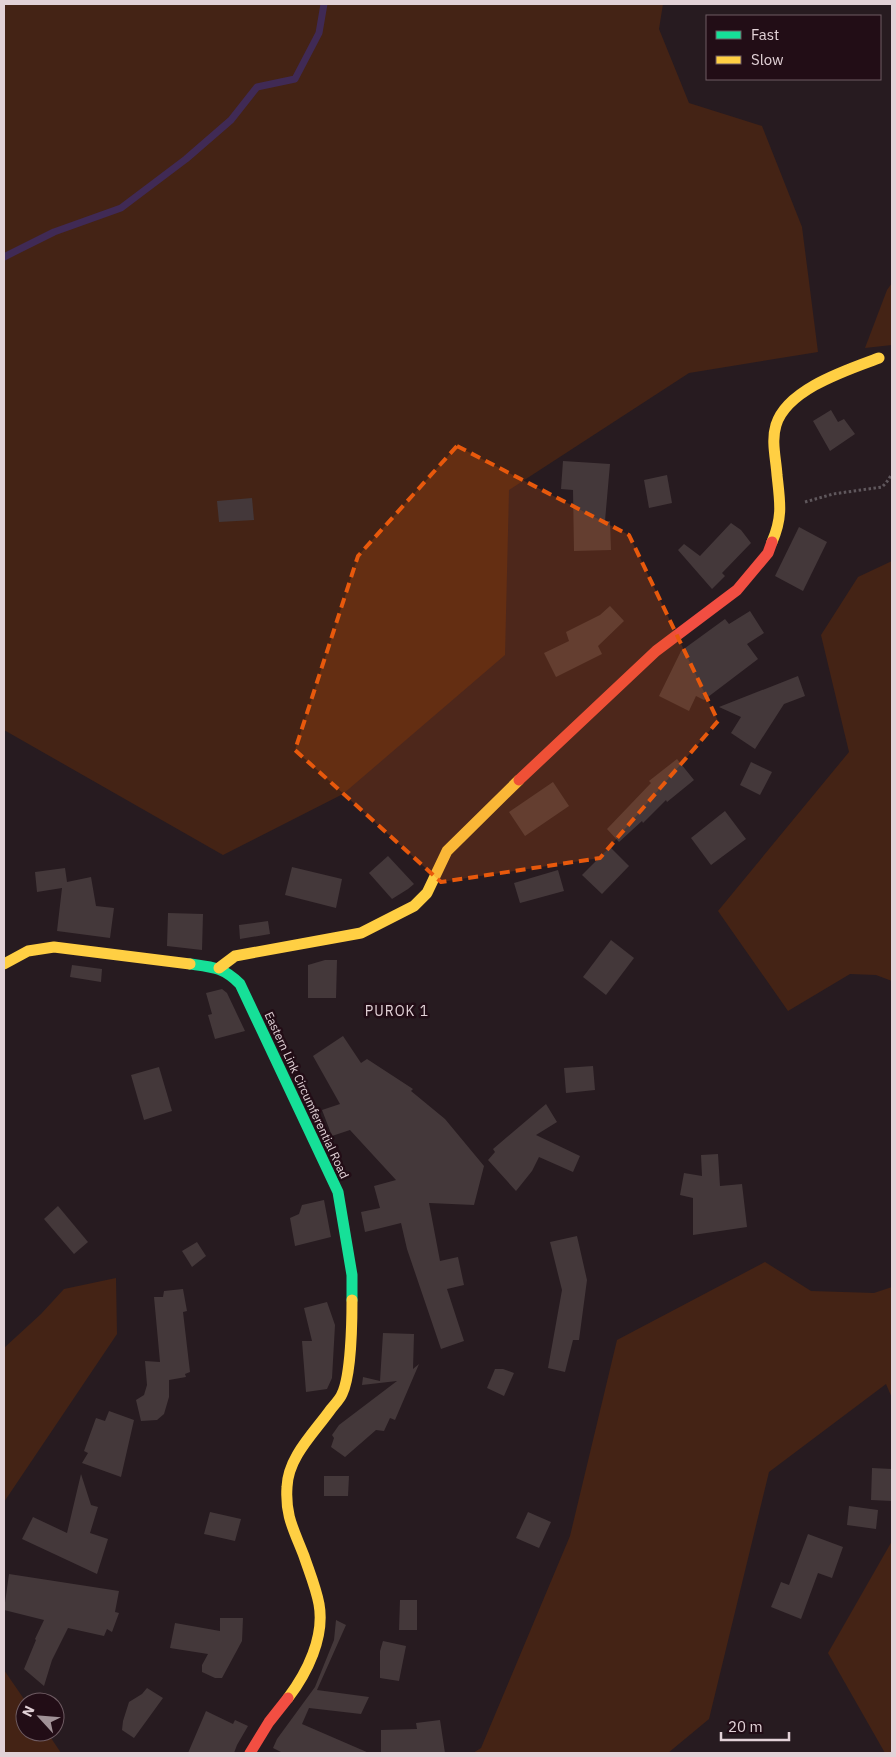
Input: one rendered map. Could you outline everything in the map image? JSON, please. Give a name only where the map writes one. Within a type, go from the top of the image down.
[{"type":"main road","points":[[219,968],[234,956],[361,933],[414,906],[427,893],[447,851],[504,794],[656,651],[737,590],[768,553],[779,526],[780,504],[774,443],[776,424],[784,410],[804,391],[845,371],[879,358]]},
{"type":"main road","name":"Eastern Link Circumferential Road","points":[[4,964],[28,951],[54,947],[219,968],[230,974],[240,984],[338,1192],[352,1274],[347,1381],[339,1400],[292,1463],[287,1482],[286,1502],[290,1524],[304,1556],[319,1603],[319,1635],[301,1681],[269,1722],[250,1753]]},
{"type":"path","points":[[803,503],[834,494],[882,487],[892,474]]},
{"type":"highlighted area","points":[[457,446],[629,535],[718,721],[600,858],[441,882],[295,750],[358,556]]},
{"type":"shaded area","points":[[4,4],[663,4],[659,29],[689,103],[762,126],[802,227],[818,352],[689,373],[509,490],[505,655],[343,794],[223,855],[4,730]]},
{"type":"shaded area","points":[[892,283],[892,345],[865,348],[887,290]]},
{"type":"shaded area","points":[[892,561],[892,981],[876,975],[850,974],[788,1011],[718,911],[849,752],[821,635],[858,577]]},
{"type":"shaded area","points":[[765,1262],[811,1291],[874,1293],[892,1287],[892,1398],[886,1384],[769,1472],[709,1719],[668,1753],[473,1753],[481,1748],[570,1536],[617,1340]]},
{"type":"shaded area","points":[[116,1278],[117,1334],[4,1502],[4,1348],[41,1314],[64,1289]]},
{"type":"shaded area","points":[[892,1541],[892,1753],[885,1753],[828,1653]]},
{"type":"shaded area","points":[[4,1670],[19,1692],[15,1692],[15,1742],[54,1742],[61,1753],[4,1753]]},
{"type":"building","points":[[831,410],[838,422],[844,419],[855,434],[830,451],[813,421]]},
{"type":"building","points":[[563,461],[610,464],[605,521],[610,521],[611,550],[574,551],[573,490],[561,489]]},
{"type":"building","points":[[667,475],[672,503],[649,508],[644,480]]},
{"type":"building","points":[[252,498],[254,520],[219,522],[217,501]]},
{"type":"building","points":[[731,523],[741,530],[751,543],[722,573],[725,576],[712,589],[678,550],[684,544],[700,556]]},
{"type":"building","points":[[799,527],[827,542],[803,591],[775,576]]},
{"type":"building","points":[[610,606],[624,621],[598,646],[602,654],[556,677],[544,653],[569,641],[566,632],[600,615]]},
{"type":"building","points":[[750,611],[764,633],[747,644],[758,659],[704,700],[696,696],[689,711],[659,696],[681,651],[725,619],[729,624]]},
{"type":"building","points":[[798,676],[805,696],[784,704],[755,749],[731,733],[741,717],[719,707]]},
{"type":"building","points":[[677,759],[694,780],[667,802],[666,800],[643,823],[642,821],[619,842],[607,829],[651,783],[649,781]]},
{"type":"building","points":[[751,762],[772,772],[760,795],[740,785]]},
{"type":"building","points":[[553,782],[569,806],[525,836],[509,812]]},
{"type":"building","points":[[725,811],[746,839],[711,865],[691,838]]},
{"type":"building","points":[[610,847],[629,866],[602,894],[582,875]]},
{"type":"building","points":[[388,856],[414,884],[392,899],[369,873]]},
{"type":"building","points":[[292,867],[342,879],[336,908],[285,895]]},
{"type":"building","points":[[65,868],[67,882],[91,877],[96,906],[114,908],[110,938],[57,931],[62,888],[37,892],[35,872]]},
{"type":"building","points":[[558,870],[564,891],[520,903],[514,883]]},
{"type":"building","points":[[168,913],[203,914],[202,950],[167,946]]},
{"type":"building","points":[[268,921],[270,934],[240,939],[239,925]]},
{"type":"building","points":[[611,940],[634,958],[606,995],[583,977]]},
{"type":"building","points":[[325,960],[337,960],[336,998],[308,998],[308,965]]},
{"type":"building","points":[[72,965],[102,969],[101,982],[70,977]]},
{"type":"building","points":[[222,989],[227,993],[245,1031],[215,1039],[208,1015],[212,1014],[206,993]]},
{"type":"building","points":[[343,1036],[361,1063],[367,1059],[413,1089],[411,1091],[445,1119],[484,1166],[474,1205],[429,1203],[440,1261],[458,1257],[464,1285],[447,1289],[464,1341],[441,1349],[407,1249],[401,1223],[365,1232],[361,1212],[380,1208],[374,1186],[396,1180],[350,1130],[332,1136],[322,1110],[340,1104],[313,1056]]},
{"type":"building","points":[[593,1066],[595,1090],[566,1093],[564,1068]]},
{"type":"building","points":[[159,1067],[172,1111],[144,1120],[131,1075]]},
{"type":"building","points":[[546,1104],[557,1122],[536,1135],[580,1156],[573,1172],[539,1157],[532,1171],[516,1191],[488,1160],[495,1152],[493,1149]]},
{"type":"building","points":[[718,1154],[720,1186],[742,1184],[747,1227],[693,1235],[693,1198],[680,1195],[684,1173],[702,1176],[701,1155]]},
{"type":"building","points":[[324,1200],[331,1237],[295,1246],[290,1218],[299,1214],[302,1205]]},
{"type":"building","points":[[58,1206],[88,1242],[74,1254],[44,1219]]},
{"type":"building","points":[[577,1236],[587,1280],[579,1340],[573,1340],[565,1372],[548,1368],[562,1290],[550,1242]]},
{"type":"building","points":[[197,1242],[206,1256],[192,1267],[182,1251]]},
{"type":"building","points":[[183,1289],[187,1311],[183,1312],[190,1372],[185,1374],[186,1377],[169,1380],[169,1397],[164,1414],[157,1420],[141,1421],[136,1400],[144,1395],[147,1385],[145,1361],[160,1362],[154,1297],[163,1297],[164,1291]]},
{"type":"building","points":[[327,1302],[335,1325],[332,1378],[327,1389],[306,1392],[302,1341],[312,1341],[304,1308]]},
{"type":"building","points":[[383,1333],[414,1334],[413,1369],[419,1364],[395,1420],[390,1418],[384,1431],[376,1430],[345,1457],[331,1447],[334,1438],[332,1435],[339,1425],[397,1381],[362,1385],[363,1377],[380,1381]]},
{"type":"building","points":[[495,1369],[503,1369],[514,1373],[504,1396],[487,1388]]},
{"type":"building","points":[[109,1411],[134,1420],[121,1477],[82,1463],[88,1453],[84,1451],[96,1418],[105,1421]]},
{"type":"building","points":[[872,1468],[892,1469],[892,1501],[871,1500]]},
{"type":"building","points":[[81,1474],[91,1505],[98,1507],[90,1533],[108,1539],[97,1574],[22,1539],[33,1517],[67,1533]]},
{"type":"building","points":[[324,1476],[349,1476],[348,1496],[324,1496]]},
{"type":"building","points":[[849,1506],[878,1510],[876,1529],[847,1525]]},
{"type":"building","points":[[210,1512],[241,1519],[235,1541],[204,1534]]},
{"type":"building","points":[[528,1512],[551,1522],[539,1548],[516,1538]]},
{"type":"building","points":[[808,1534],[843,1547],[832,1578],[818,1573],[801,1619],[771,1607],[781,1582],[789,1585]]},
{"type":"building","points":[[9,1574],[119,1591],[115,1612],[119,1613],[112,1632],[107,1629],[104,1636],[68,1628],[52,1660],[44,1686],[24,1669],[44,1620],[4,1610]]},
{"type":"building","points":[[400,1600],[417,1600],[417,1630],[399,1630]]},
{"type":"building","points":[[220,1618],[243,1618],[242,1641],[222,1678],[215,1678],[202,1672],[202,1665],[208,1654],[170,1648],[175,1623],[220,1631]]},
{"type":"building","points":[[336,1620],[346,1625],[317,1690],[369,1697],[361,1714],[309,1708],[302,1724],[369,1753],[283,1753],[273,1748],[277,1739],[315,1687],[334,1640]]},
{"type":"building","points":[[383,1641],[406,1646],[399,1681],[380,1678],[380,1651]]},
{"type":"building","points":[[147,1688],[163,1698],[134,1738],[122,1730],[123,1721],[129,1702],[142,1694]]},
{"type":"building","points":[[206,1711],[233,1724],[235,1720],[248,1726],[234,1753],[188,1753]]},
{"type":"building","points":[[440,1720],[445,1753],[381,1753],[381,1730],[417,1729],[416,1723]]},
{"type":"waterway","points":[[4,257],[54,232],[121,208],[186,159],[231,120],[257,87],[295,79],[319,33],[324,4]]},
{"type":"traffic: fast","points":[[190,964],[223,971],[240,984],[338,1192],[352,1275],[352,1300]]},
{"type":"traffic: slow","points":[[772,542],[778,525],[780,509],[774,437],[776,425],[782,412],[792,401],[820,382],[879,358]]},
{"type":"traffic: slow","points":[[219,968],[235,956],[361,933],[414,906],[427,893],[447,851],[519,780]]},
{"type":"traffic: slow","points":[[4,964],[28,951],[54,947],[190,964]]},
{"type":"traffic: slow","points":[[288,1698],[302,1677],[313,1654],[317,1642],[320,1616],[314,1586],[289,1515],[287,1506],[288,1476],[297,1455],[340,1398],[345,1386],[350,1348],[352,1300]]},
{"type":"traffic: jam","points":[[519,780],[656,651],[737,590],[768,553],[772,542]]},
{"type":"traffic: jam","points":[[250,1753],[269,1722],[288,1698]]},
{"type":"district","name":"PUROK 1","points":[[397,1011]]}]
